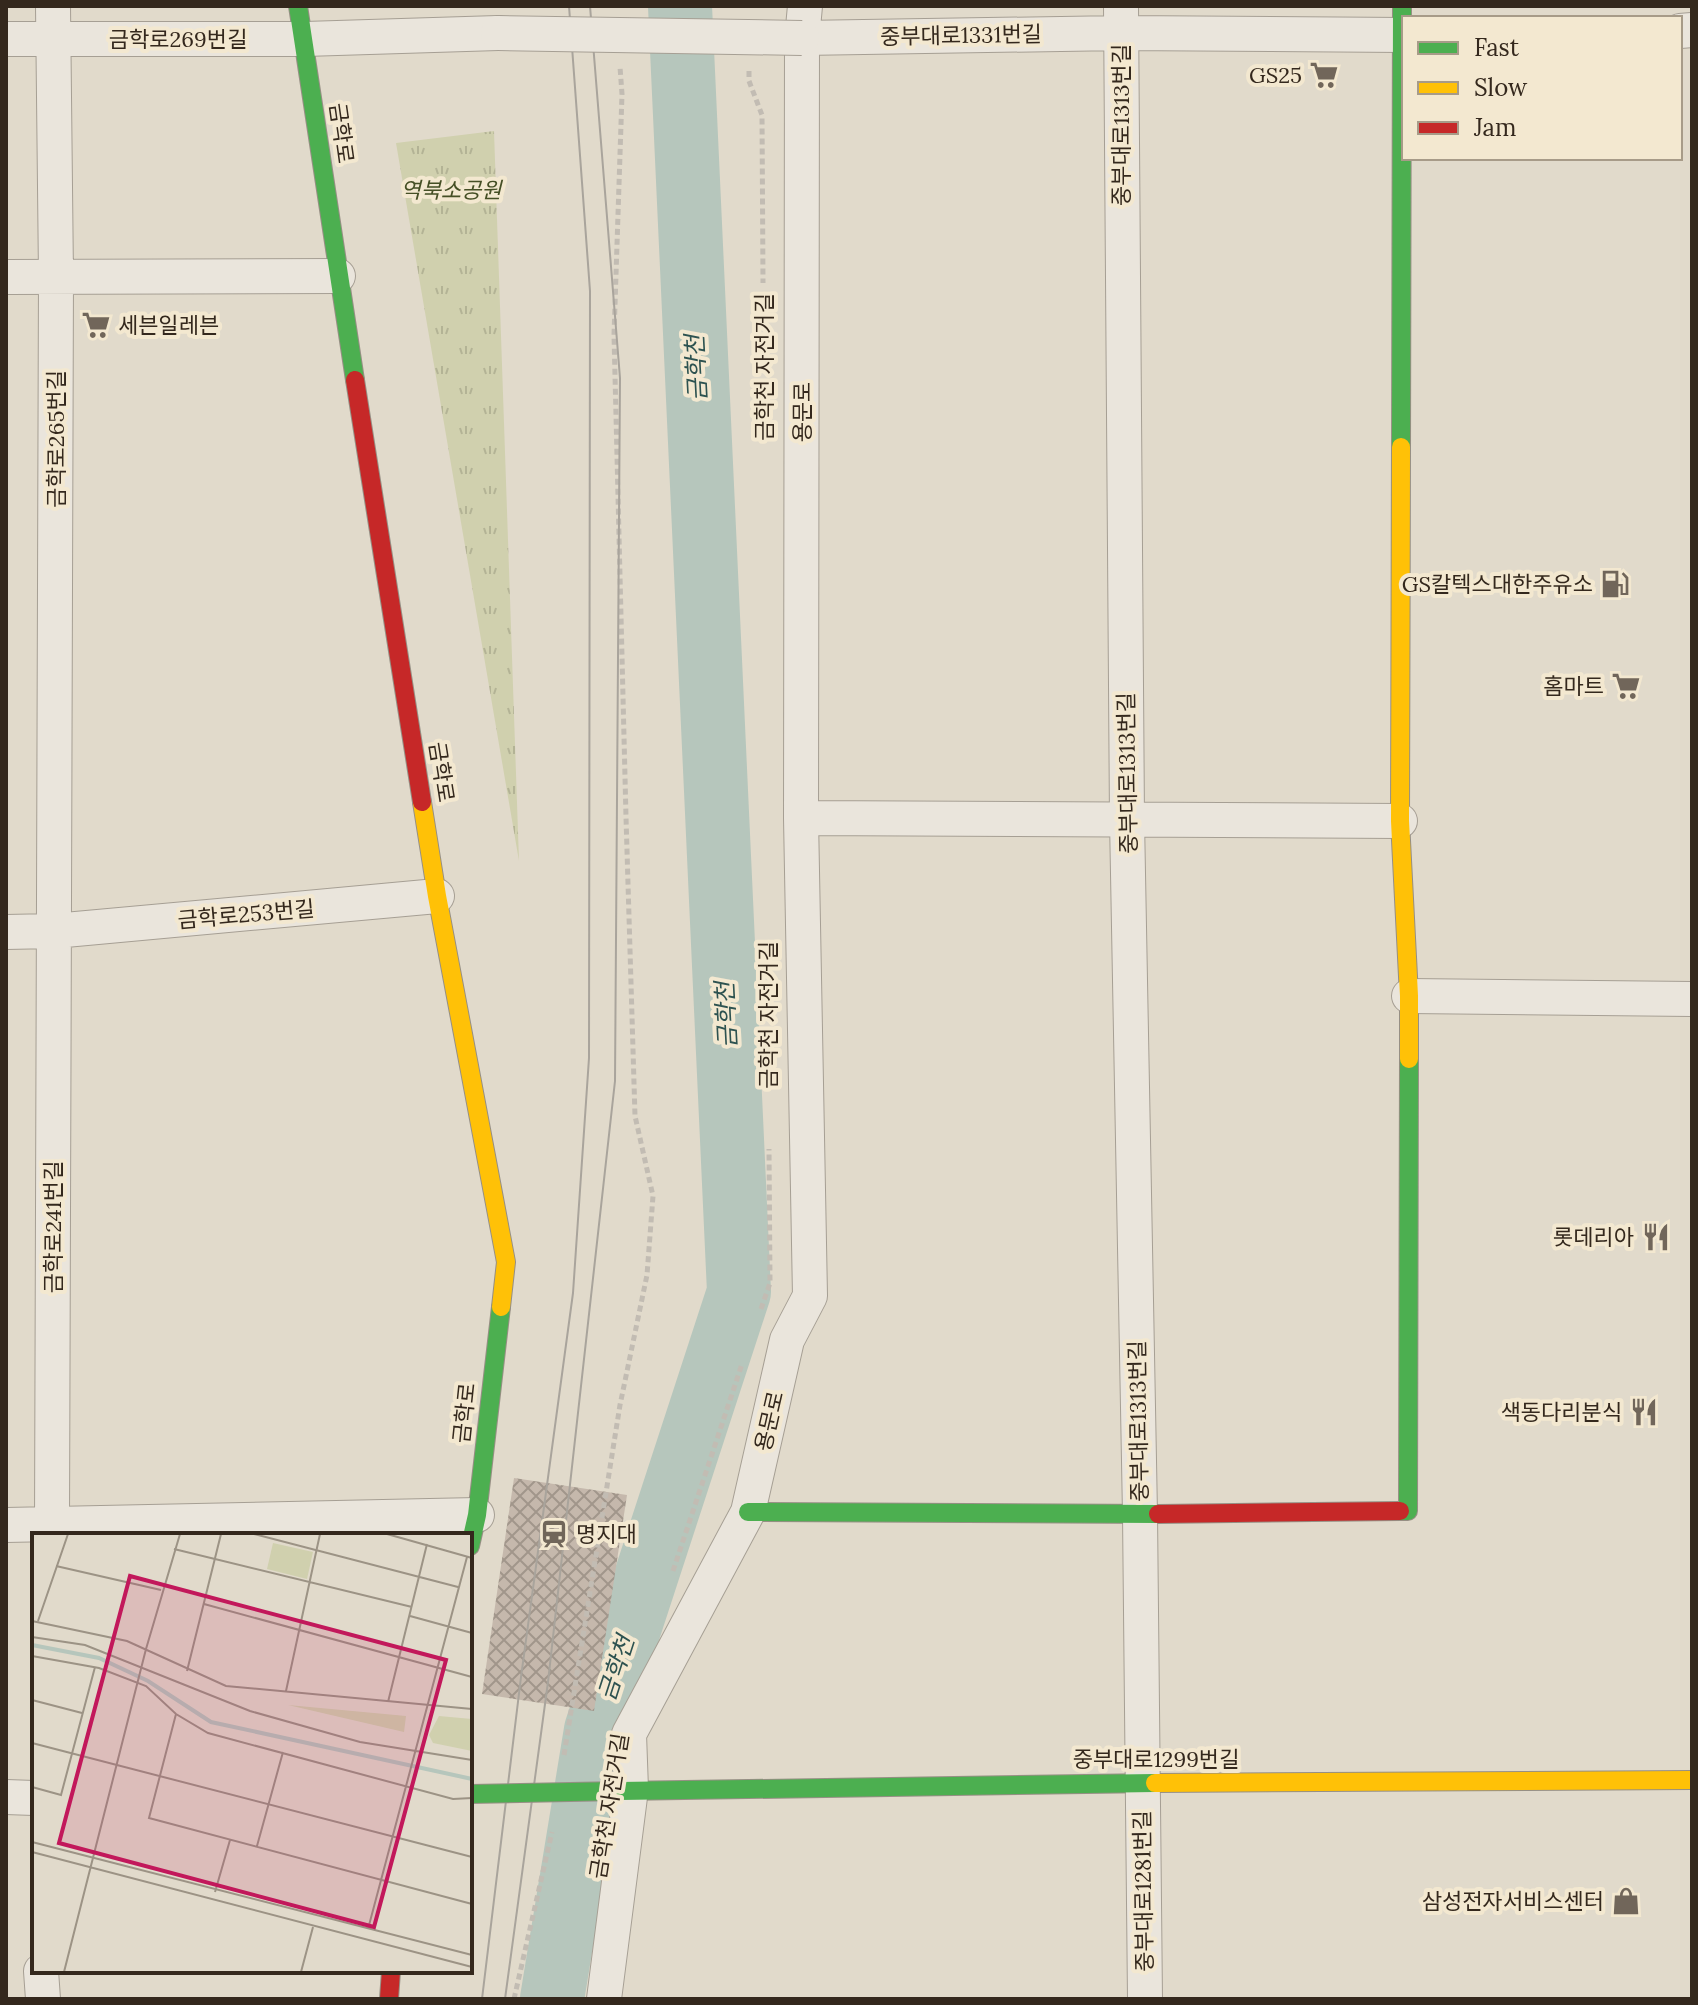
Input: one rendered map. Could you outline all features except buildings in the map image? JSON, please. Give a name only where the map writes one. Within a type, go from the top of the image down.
[{"type":"main road","name":"금학로","points":[[298,6],[437,896],[506,1262],[474,1530]]},
{"type":"main road","name":"중부대로1313번길","points":[[748,1512],[1140,1514],[1408,1511],[1409,996],[1400,821],[1402,160]]},
{"type":"main road","name":"중부대로1299번길","points":[[472,1794],[1141,1783],[1692,1780]]},
{"type":"main road","points":[[389,1999],[391,1973]]},
{"type":"street","name":"중부대로1331번길","points":[[498,33],[803,22],[1121,19],[1402,25]]},
{"type":"street","name":"중부대로1313번길","points":[[1121,19],[1127,820],[1140,1514]]},
{"type":"street","name":"금학로269번길","points":[[6,39],[52,22],[305,39],[498,33]]},
{"type":"street","name":"금학로265번길","points":[[52,22],[56,276],[54,931]]},
{"type":"street","name":"용문로","points":[[604,1999],[629,1734],[748,1512],[787,1340],[810,1296],[801,818],[803,22]]},
{"type":"street","points":[[6,277],[338,276]]},
{"type":"street","points":[[801,818],[1400,821]]},
{"type":"street","name":"금학로253번길","points":[[6,932],[54,931],[437,896]]},
{"type":"street","name":"금학로241번길","points":[[52,1524],[54,931]]},
{"type":"street","points":[[1409,996],[1692,999]]},
{"type":"street","name":"중부대로1281번길","points":[[1140,1514],[1145,1999]]},
{"type":"street","points":[[6,1525],[474,1530]]},
{"type":"street","points":[[6,1797],[32,1798]]},
{"type":"street","points":[[41,1973],[43,1999]]},
{"type":"path","points":[[562,1767],[620,1405],[647,1275],[653,1196],[635,1116],[626,817],[614,335],[622,94],[620,64]]},
{"type":"path","name":"금학천 자전거길","points":[[749,66],[749,81],[762,115],[763,288]]},
{"type":"path","points":[[760,1313],[770,1283],[769,1141]]},
{"type":"path","points":[[670,1581],[745,1357]]},
{"type":"path","points":[[514,1999],[552,1830]]},
{"type":"green space","name":"역북소공원","points":[[494,131],[519,861],[396,143]]},
{"type":"waterway","name":"금학천","points":[[552,1999],[596,1730],[739,1292],[680,6]]},
{"type":"tram line","points":[[482,1999],[521,1677],[573,1293],[589,1058],[590,291],[569,6]]},
{"type":"tram line","points":[[505,1999],[548,1682],[615,1081],[620,378],[590,6]]},
{"type":"traffic: fast","points":[[298,6],[355,380]]},
{"type":"traffic: fast","points":[[1401,447],[1402,6]]},
{"type":"traffic: fast","points":[[1400,1511],[1408,1511],[1409,1059]]},
{"type":"traffic: fast","points":[[472,1537],[501,1307]]},
{"type":"traffic: fast","points":[[748,1512],[1158,1514]]},
{"type":"traffic: fast","points":[[620,1791],[1155,1783]]},
{"type":"traffic: fast","points":[[472,1794],[620,1791]]},
{"type":"traffic: slow","points":[[1401,447],[1400,821],[1409,1059]]},
{"type":"traffic: slow","points":[[422,802],[506,1262],[501,1307]]},
{"type":"traffic: slow","points":[[1155,1783],[1692,1780]]},
{"type":"traffic: jam","points":[[355,380],[422,802]]},
{"type":"traffic: jam","points":[[1158,1514],[1400,1511]]},
{"type":"traffic: jam","points":[[389,1999],[391,1973]]},
{"type":"place","name":"GS25","points":[[1324,75]]},
{"type":"place","name":"세븐일레븐","points":[[96,325]]},
{"type":"place","name":"GS칼텍스대한주유소","points":[[1615,584]]},
{"type":"place","name":"홈마트","points":[[1626,686]]},
{"type":"place","name":"롯데리아","points":[[1656,1237]]},
{"type":"place","name":"색동다리분식","points":[[1644,1412]]},
{"type":"place","name":"명지대","points":[[554,1534]]},
{"type":"place","name":"삼성전자서비스센터","points":[[1626,1901]]}]
